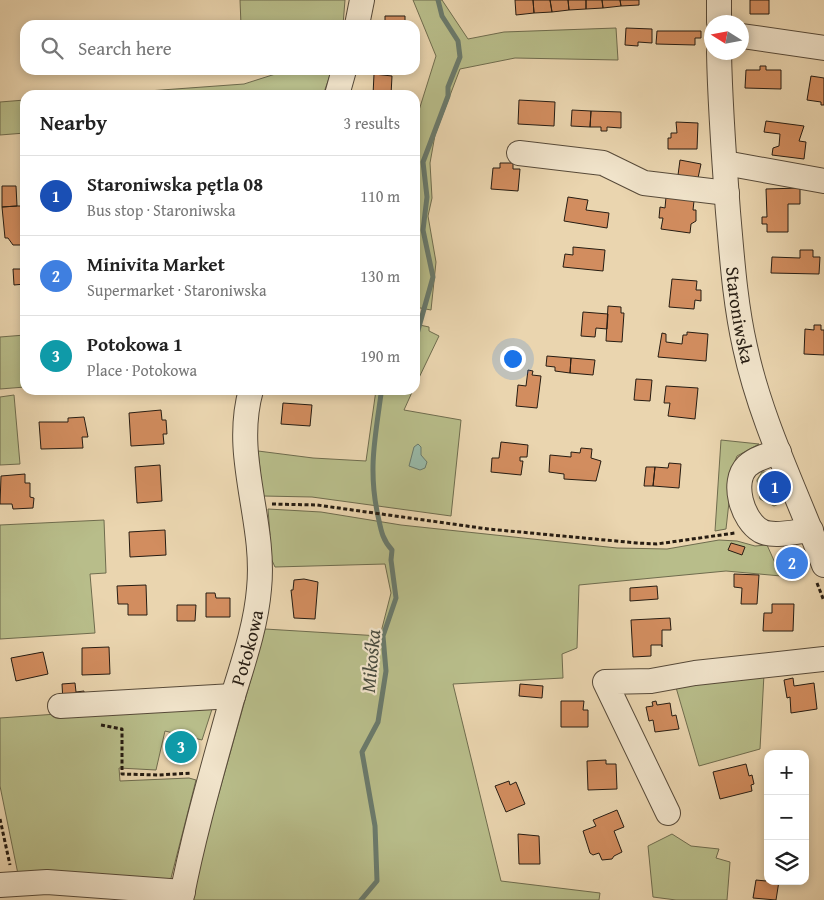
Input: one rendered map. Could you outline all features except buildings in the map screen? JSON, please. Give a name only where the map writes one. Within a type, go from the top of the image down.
[{"type":"street","points":[[358,20],[362,0]]},
{"type":"street","points":[[719,0],[719,15]]},
{"type":"street","points":[[749,37],[824,48]]},
{"type":"street","name":"Staroniwska","points":[[719,60],[724,163],[736,297],[745,349],[779,452],[824,564]]},
{"type":"street","points":[[338,90],[343,75]]},
{"type":"street","points":[[519,153],[603,163],[644,183],[727,193]]},
{"type":"street","points":[[724,163],[824,181]]},
{"type":"street","name":"Potokowa","points":[[182,896],[212,771],[256,613],[260,588],[257,528],[245,450],[247,406],[250,395]]},
{"type":"street","points":[[779,452],[763,457],[746,467],[739,488],[742,506],[751,522],[762,532],[778,534],[811,530]]},
{"type":"street","points":[[668,813],[605,682],[650,681],[695,673],[824,659]]},
{"type":"street","points":[[60,706],[233,696]]},
{"type":"street","points":[[4,891],[47,882],[182,896]]},
{"type":"path","points":[[262,503],[317,505],[549,536],[637,543],[657,544],[722,536]]},
{"type":"path","points":[[98,725],[122,729],[122,774],[159,776],[212,771]]},
{"type":"path","points":[[0,819],[4,891]]},
{"type":"green space","points":[[240,0],[345,0],[343,20],[241,20]]},
{"type":"green space","points":[[413,0],[442,0],[468,39],[504,32],[616,28],[618,60],[515,58],[460,69],[435,135],[430,163],[432,198],[428,216],[436,262],[431,310],[420,308],[420,107],[436,56]]},
{"type":"green space","points":[[272,75],[330,75],[325,90],[162,90],[244,84]]},
{"type":"green space","points":[[20,100],[20,133],[0,135],[0,102]]},
{"type":"green space","points":[[420,325],[429,327],[429,331],[439,336],[420,376]]},
{"type":"green space","points":[[20,335],[20,387],[0,389],[0,337]]},
{"type":"green space","points":[[14,395],[20,464],[0,465],[0,397]]},
{"type":"green space","points":[[375,395],[411,395],[404,410],[461,420],[451,516],[312,497],[263,496],[258,451],[313,458],[366,461]]},
{"type":"green space","points":[[721,440],[759,444],[737,456],[733,466],[726,529],[715,531]]},
{"type":"green space","points":[[762,472],[767,472],[779,504],[774,506],[760,499],[757,480]]},
{"type":"green space","points":[[268,509],[321,512],[401,525],[617,548],[667,549],[719,540],[737,541],[755,546],[767,545],[781,576],[726,571],[579,585],[577,648],[562,654],[563,678],[453,684],[501,881],[600,893],[599,900],[191,900],[197,871],[265,629],[380,636],[391,593],[385,564],[275,567],[264,543],[270,535]]},
{"type":"green space","points":[[104,520],[106,573],[90,574],[95,633],[0,639],[0,525]]},
{"type":"green space","points":[[764,674],[760,749],[699,766],[675,684]]},
{"type":"green space","points":[[214,703],[202,740],[165,731],[156,770],[119,768],[120,781],[189,778],[196,780],[169,886],[19,879],[0,786],[0,718]]},
{"type":"green space","points":[[672,834],[691,846],[719,849],[716,858],[730,862],[727,900],[676,900],[653,897],[648,846]]},
{"type":"shaded area","points":[[418,444],[421,447],[421,455],[427,462],[425,468],[420,470],[409,466],[414,447]]},
{"type":"waterway","name":"Mikośka","points":[[420,323],[433,277],[423,230],[427,197],[423,162],[448,96],[448,87],[460,57],[458,41],[442,16],[438,0]]},
{"type":"waterway","name":"Mikośka","points":[[361,900],[377,881],[375,826],[362,752],[378,722],[386,671],[383,636],[396,598],[391,560],[392,550],[381,530],[373,484],[375,440],[381,395]]},
{"type":"place","name":"Staroniwska pętla 08","points":[[775,487]]},
{"type":"place","name":"Minivita Market","points":[[792,563]]},
{"type":"place","name":"Potokowa 1","points":[[181,747]]}]
